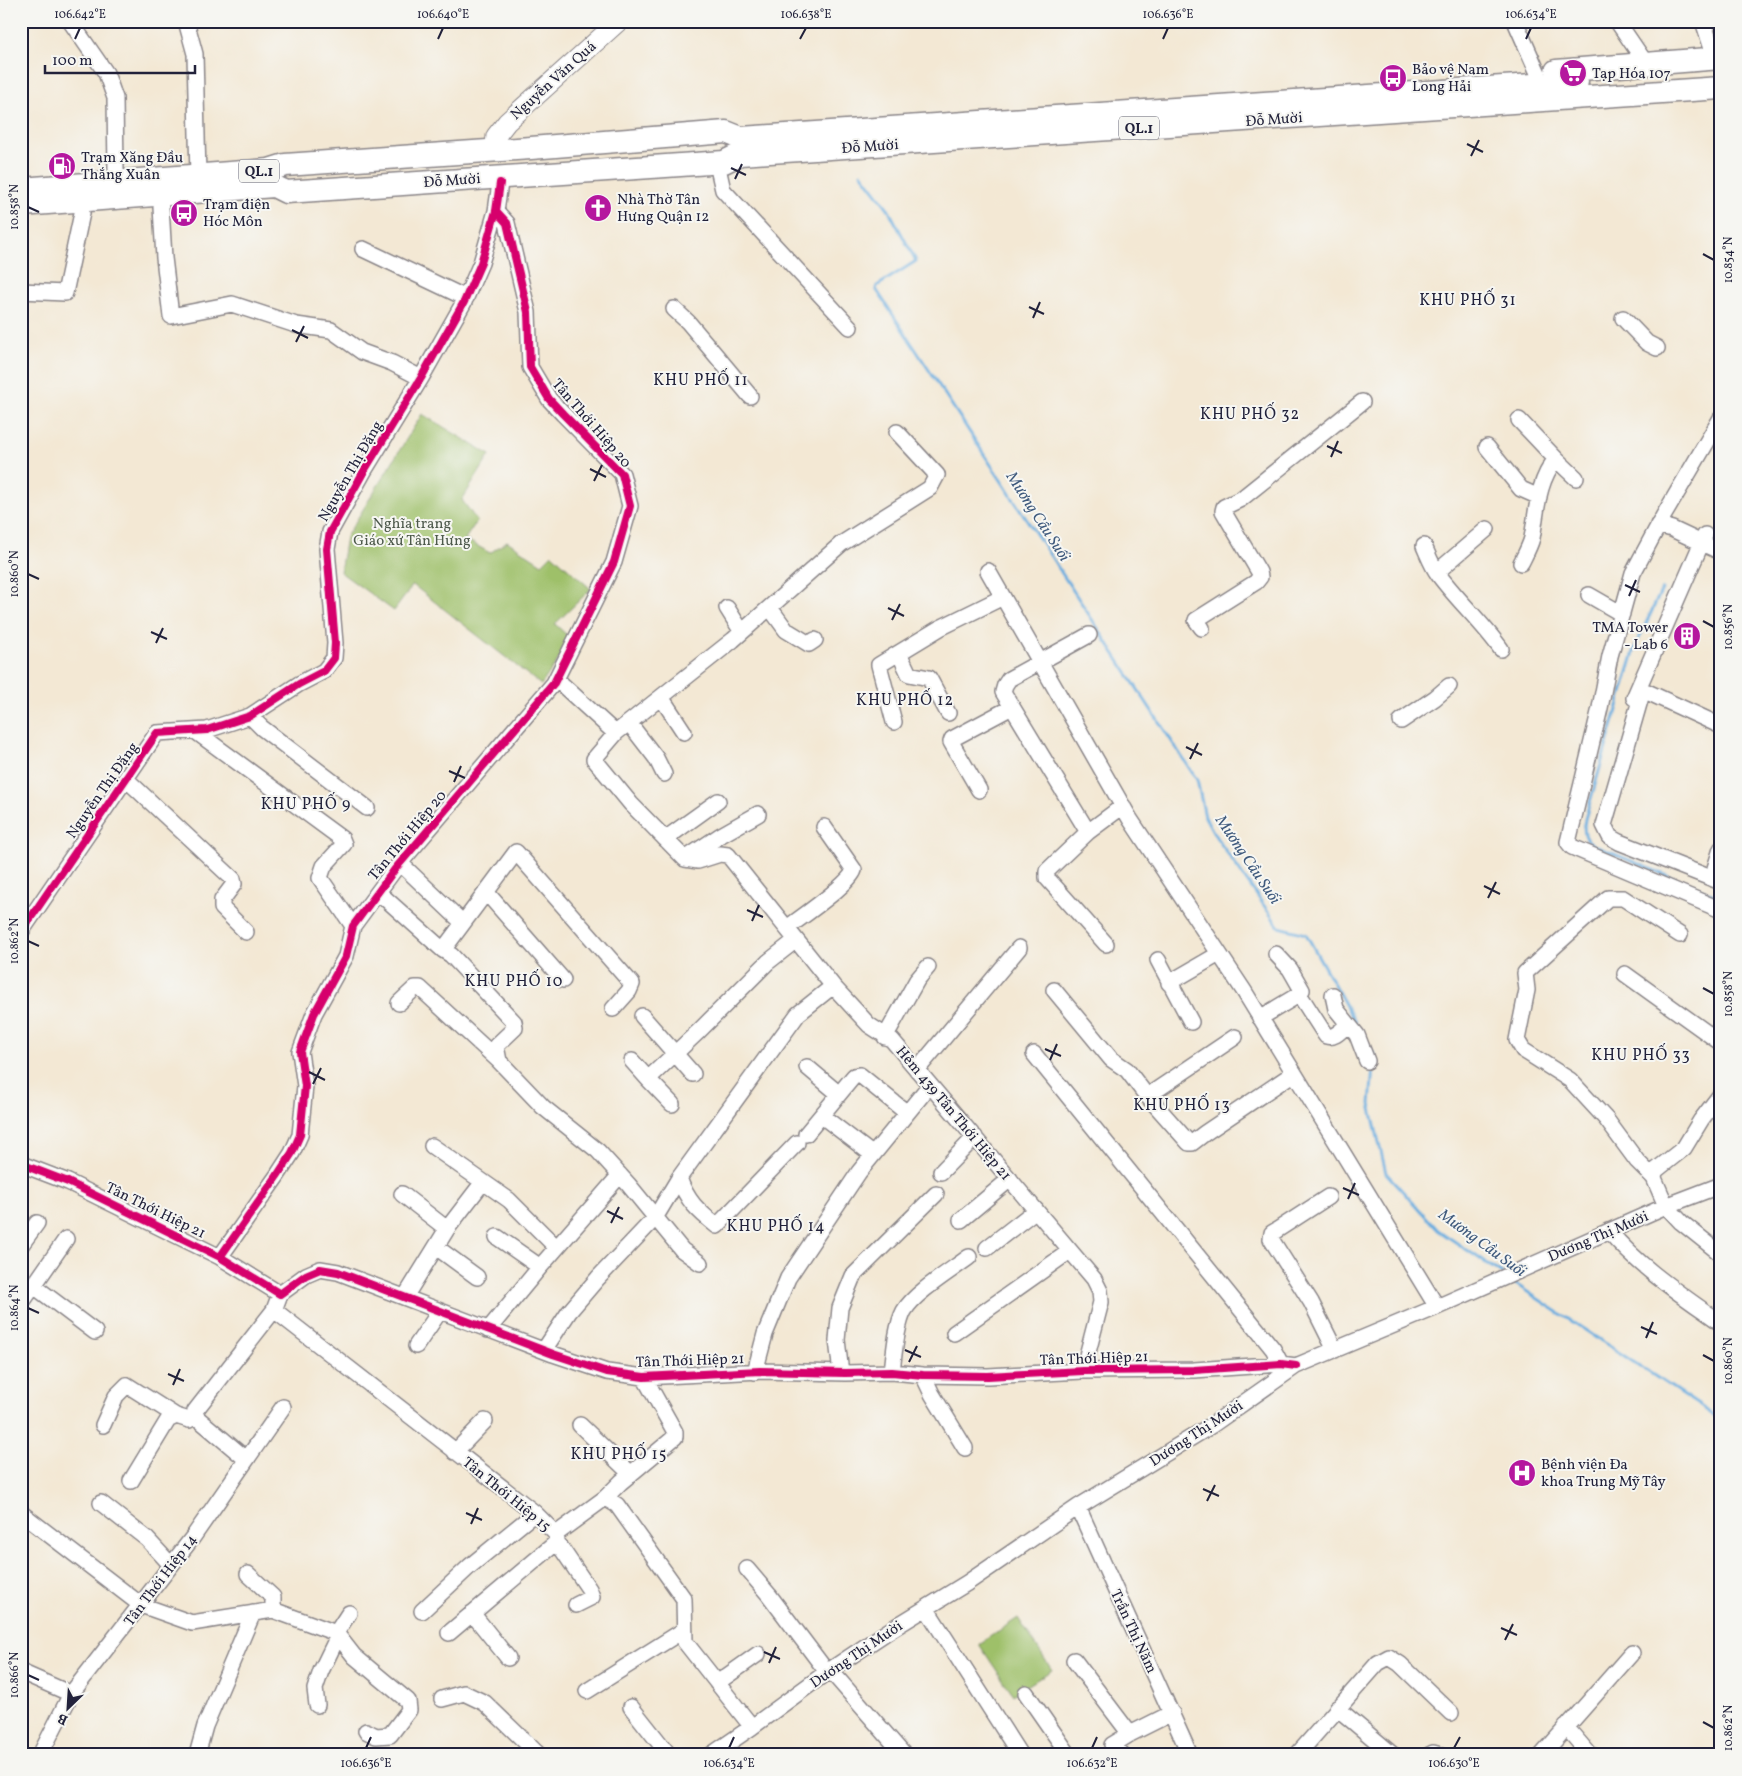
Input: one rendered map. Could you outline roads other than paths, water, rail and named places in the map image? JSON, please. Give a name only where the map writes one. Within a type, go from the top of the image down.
[{"type":"highway","name":"Đỗ Mười","points":[[21,177],[116,171],[269,170],[285,165],[495,147],[726,132],[741,138],[1719,63]]},
{"type":"highway","name":"Đỗ Mười","points":[[1187,103],[1538,73],[1647,65],[1719,63]]},
{"type":"highway","name":"Đỗ Mười","points":[[21,217],[724,162],[740,154],[1721,88]]},
{"type":"highway","name":"Đỗ Mười","points":[[21,205],[274,186],[286,192],[718,168],[1721,100]]},
{"type":"highway","name":"Đỗ Mười","points":[[21,189],[197,170]]},
{"type":"main road","name":"Nguyễn Văn Quá","points":[[495,147],[496,136],[507,122],[619,21]]},
{"type":"street","points":[[70,21],[106,73],[115,98],[116,171]]},
{"type":"street","points":[[186,21],[195,54],[197,170]]},
{"type":"street","points":[[1515,21],[1538,73]]},
{"type":"street","points":[[1617,21],[1647,65]]},
{"type":"street","points":[[1703,21],[1719,63]]},
{"type":"street","points":[[718,168],[723,190],[850,327]]},
{"type":"street","name":"Nguyễn Thị Đặng","points":[[21,932],[157,733],[207,730],[250,716],[299,684],[324,671],[334,658],[335,644],[327,549],[330,532],[466,298],[481,263],[496,211],[500,180]]},
{"type":"street","points":[[161,207],[164,258],[171,316],[232,304],[296,325],[331,330],[362,352],[392,363],[421,378]]},
{"type":"street","name":"Tân Thới Hiệp 20","points":[[220,1257],[292,1154],[300,1135],[305,1086],[300,1052],[314,1014],[346,956],[353,926],[400,863],[554,683],[614,562],[630,506],[622,474],[558,409],[530,367],[528,312],[507,223],[496,211]]},
{"type":"street","points":[[21,291],[65,293],[82,212]]},
{"type":"street","points":[[363,249],[466,298]]},
{"type":"street","points":[[674,309],[688,322],[750,396]]},
{"type":"street","points":[[1623,318],[1647,343],[1658,348]]},
{"type":"street","points":[[1202,628],[1196,620],[1256,582],[1260,577],[1259,572],[1223,511],[1224,507],[1242,499],[1362,402]]},
{"type":"street","points":[[1721,418],[1661,520],[1633,573],[1610,656],[1600,708],[1568,844],[1721,910]]},
{"type":"street","points":[[1519,420],[1576,478]]},
{"type":"street","points":[[758,814],[720,835],[685,859],[631,804],[594,759],[623,728],[742,632],[842,544],[930,488],[937,475],[897,432]]},
{"type":"street","points":[[1487,448],[1521,489],[1538,497]]},
{"type":"street","points":[[1521,563],[1531,540],[1538,497],[1548,471],[1556,459]]},
{"type":"street","points":[[1661,520],[1703,539],[1721,552]]},
{"type":"street","points":[[1437,572],[1487,529]]},
{"type":"street","points":[[1703,539],[1721,542]]},
{"type":"street","points":[[1628,712],[1703,539]]},
{"type":"street","points":[[1424,546],[1437,572],[1487,629],[1501,649]]},
{"type":"street","points":[[988,571],[1123,806],[1260,1018],[1437,1307]]},
{"type":"street","points":[[1589,596],[1622,614]]},
{"type":"street","points":[[894,722],[879,665],[940,628],[1003,597]]},
{"type":"street","points":[[727,608],[742,632]]},
{"type":"street","points":[[770,608],[786,630],[809,644],[815,640]]},
{"type":"street","points":[[1088,832],[1003,692],[1009,679],[1089,635]]},
{"type":"street","points":[[899,653],[910,674],[929,678],[948,713]]},
{"type":"street","points":[[556,678],[613,731],[623,728]]},
{"type":"street","points":[[1401,721],[1449,686]]},
{"type":"street","points":[[1721,726],[1643,690],[1604,825],[1607,833],[1619,842],[1716,880],[1721,848]]},
{"type":"street","points":[[661,697],[684,732]]},
{"type":"street","points":[[979,790],[951,742],[952,738],[1012,707]]},
{"type":"street","points":[[250,716],[262,728],[367,808]]},
{"type":"street","points":[[623,728],[656,758],[664,774]]},
{"type":"street","points":[[195,731],[342,840],[344,844],[324,866],[320,878],[353,926]]},
{"type":"street","points":[[126,779],[233,879],[234,884],[222,900],[222,908],[246,932]]},
{"type":"street","points":[[665,839],[718,802]]},
{"type":"street","points":[[1106,944],[1047,878],[1047,871],[1088,832],[1123,806]]},
{"type":"street","points":[[648,1079],[768,962],[791,934],[853,874],[854,870],[824,827]]},
{"type":"street","points":[[443,950],[516,852],[632,984],[629,991],[613,1009]]},
{"type":"street","name":"Hẻm 439 Tân Thới Hiệp 21","points":[[685,859],[698,860],[720,854],[728,855],[833,986],[869,1025],[892,1040],[1094,1279],[1100,1291],[1101,1302],[1083,1371]]},
{"type":"street","points":[[400,863],[463,923]]},
{"type":"street","points":[[378,892],[451,955],[514,1022],[514,1028],[496,1046],[499,1061]]},
{"type":"street","points":[[486,892],[563,980]]},
{"type":"street","points":[[1680,935],[1623,898],[1608,898],[1525,973],[1526,990],[1517,1040],[1523,1050],[1570,1080],[1606,1119],[1637,1160],[1654,1178],[1666,1206],[1681,1222],[1721,1254]]},
{"type":"street","points":[[917,1070],[1019,948]]},
{"type":"street","points":[[1169,982],[1219,954]]},
{"type":"street","points":[[1260,1018],[1299,994],[1302,990],[1290,970],[1276,954]]},
{"type":"street","points":[[1158,960],[1191,1022]]},
{"type":"street","points":[[885,1037],[918,980],[928,967]]},
{"type":"street","points":[[1625,974],[1721,1043]]},
{"type":"street","points":[[544,1350],[569,1312],[598,1278],[655,1218],[679,1178],[798,1014],[833,986]]},
{"type":"street","points":[[399,1003],[414,988],[420,988],[499,1061],[543,1107],[598,1151],[682,1250],[700,1263]]},
{"type":"street","points":[[1054,990],[1111,1059],[1127,1070],[1189,1143],[1192,1143],[1294,1073]]},
{"type":"street","points":[[1299,994],[1326,1036],[1335,1036],[1347,1025]]},
{"type":"street","points":[[1333,995],[1336,1009],[1357,1035],[1367,1062]]},
{"type":"street","points":[[642,1016],[693,1074]]},
{"type":"street","points":[[1151,1100],[1155,1091],[1235,1037]]},
{"type":"street","points":[[1034,1054],[1267,1342],[1280,1364]]},
{"type":"street","points":[[632,1061],[672,1104]]},
{"type":"street","points":[[807,1067],[839,1094]]},
{"type":"street","points":[[679,1178],[684,1191],[696,1209],[717,1226],[802,1139],[854,1076],[860,1075],[907,1113]]},
{"type":"street","points":[[755,1372],[765,1334],[788,1278],[859,1172],[930,1085]]},
{"type":"street","points":[[1654,1178],[1655,1171],[1684,1148],[1701,1120],[1721,1094]]},
{"type":"street","points":[[822,1116],[873,1155]]},
{"type":"street","points":[[941,1172],[974,1137]]},
{"type":"street","points":[[432,1146],[509,1200],[556,1247]]},
{"type":"street","name":"Tân Thới Hiệp 21","points":[[21,1164],[68,1182],[220,1257],[280,1294],[306,1275],[320,1269],[338,1272],[488,1330],[607,1372],[644,1377],[755,1372],[892,1372],[922,1375],[988,1376],[1083,1371],[1194,1370],[1280,1364],[1296,1366]]},
{"type":"street","points":[[488,1330],[556,1247],[620,1175]]},
{"type":"street","points":[[960,1220],[1010,1179]]},
{"type":"street","points":[[405,1297],[447,1229],[483,1182]]},
{"type":"street","name":"Dương Thị Mười","points":[[710,1755],[728,1750],[752,1727],[829,1671],[967,1583],[1078,1508],[1212,1425],[1296,1366],[1437,1307],[1666,1206],[1721,1185]]},
{"type":"street","points":[[402,1194],[447,1229]]},
{"type":"street","points":[[841,1373],[837,1340],[840,1308],[853,1276],[936,1194]]},
{"type":"street","points":[[1328,1197],[1276,1230],[1272,1233],[1271,1239],[1311,1302],[1335,1350]]},
{"type":"street","points":[[987,1248],[1036,1210]]},
{"type":"street","points":[[21,1245],[37,1223]]},
{"type":"street","points":[[1609,1231],[1622,1246],[1647,1268],[1721,1323]]},
{"type":"street","points":[[497,1237],[540,1267]]},
{"type":"street","points":[[21,1304],[66,1239]]},
{"type":"street","points":[[436,1247],[477,1277]]},
{"type":"street","points":[[954,1333],[1070,1251]]},
{"type":"street","points":[[892,1372],[897,1336],[904,1312],[916,1297],[969,1258]]},
{"type":"street","points":[[34,1286],[96,1332]]},
{"type":"street","points":[[195,1416],[195,1411],[274,1310],[280,1294]]},
{"type":"street","name":"Tân Thới Hiệp 15","points":[[274,1310],[535,1514],[556,1538],[675,1437],[675,1432],[644,1377]]},
{"type":"street","points":[[416,1346],[440,1311]]},
{"type":"street","points":[[922,1375],[965,1448]]},
{"type":"street","points":[[103,1425],[116,1396],[127,1385],[176,1416],[189,1420],[195,1416]]},
{"type":"street","name":"Tân Thới Hiệp 14","points":[[40,1755],[70,1694],[193,1537],[283,1407]]},
{"type":"street","points":[[131,1481],[168,1420],[176,1416]]},
{"type":"street","points":[[195,1416],[246,1459]]},
{"type":"street","points":[[455,1452],[485,1421]]},
{"type":"street","points":[[580,1425],[631,1474]]},
{"type":"street","points":[[605,1498],[617,1506],[684,1599],[685,1642],[752,1727]]},
{"type":"street","points":[[101,1503],[147,1539],[172,1565]]},
{"type":"street","name":"Trần Thị Năm","points":[[1078,1508],[1190,1755]]},
{"type":"street","points":[[21,1514],[141,1605],[192,1623],[273,1610],[337,1634],[354,1656],[408,1701],[409,1710],[390,1735],[376,1736],[366,1731]]},
{"type":"street","points":[[422,1611],[470,1566],[535,1514]]},
{"type":"street","points":[[449,1633],[556,1538],[589,1589],[592,1597],[576,1605]]},
{"type":"street","points":[[747,1568],[829,1671],[904,1755]]},
{"type":"street","points":[[248,1574],[273,1597],[273,1610]]},
{"type":"street","points":[[926,1608],[1020,1755]]},
{"type":"street","points":[[197,1755],[206,1726],[253,1613]]},
{"type":"street","points":[[317,1704],[315,1689],[321,1671],[337,1634],[349,1613]]},
{"type":"street","points":[[472,1613],[508,1658]]},
{"type":"street","points":[[587,1691],[684,1630]]},
{"type":"street","points":[[1542,1755],[1632,1653]]},
{"type":"street","points":[[717,1682],[758,1654]]},
{"type":"street","points":[[1297,1755],[1378,1663],[1389,1657],[1400,1664],[1451,1713]]},
{"type":"street","points":[[1074,1660],[1130,1734]]},
{"type":"street","points":[[21,1672],[70,1694]]},
{"type":"street","points":[[442,1699],[464,1693],[485,1704],[539,1755]]},
{"type":"street","points":[[1026,1693],[1068,1755]]},
{"type":"street","points":[[631,1707],[669,1755]]},
{"type":"street","points":[[1337,1708],[1393,1755]]},
{"type":"street","points":[[1122,1754],[1112,1745],[1172,1713]]},
{"type":"street","points":[[1566,1727],[1590,1755]]},
{"type":"street","points":[[1429,1755],[1433,1753],[1440,1755]]},
{"type":"waterway","name":"Mương Cầu Suối","points":[[861,173],[887,207],[916,261],[877,286],[876,289],[1197,780],[1205,817],[1216,837],[1279,927],[1306,934],[1355,1022]]},
{"type":"waterway","points":[[1662,589],[1636,645],[1585,819],[1584,831],[1586,838],[1595,846],[1721,898]]},
{"type":"waterway","name":"Mương Cầu Suối","points":[[1368,1045],[1374,1055],[1370,1104],[1386,1173],[1438,1230],[1502,1274]]},
{"type":"waterway","name":"Mương Cầu Suối","points":[[1511,1281],[1721,1420]]},
{"type":"place","name":"Tạp Hóa 107","points":[[1573,73]]},
{"type":"place","name":"Bảo vệ Nam Long Hải","points":[[1393,78]]},
{"type":"place","name":"Trạm Xăng Đầu Thắng Xuân","points":[[62,166]]},
{"type":"place","name":"Nhà Thờ Tân Hưng Quận 12","points":[[598,208]]},
{"type":"place","name":"Trạm điện Hóc Môn","points":[[184,213]]},
{"type":"place","name":"TMA Tower - Lab 6","points":[[1687,636]]},
{"type":"place","name":"Bệnh viện Đa khoa Trung Mỹ Tây","points":[[1522,1473]]},
{"type":"district","name":"KHU PHỐ 31","points":[[1468,299]]},
{"type":"district","name":"KHU PHỐ 11","points":[[701,379]]},
{"type":"district","name":"KHU PHỐ 32","points":[[1250,413]]},
{"type":"district","name":"KHU PHỐ 12","points":[[905,699]]},
{"type":"district","name":"KHU PHỐ 9","points":[[306,803]]},
{"type":"district","name":"KHU PHỐ 10","points":[[514,980]]},
{"type":"district","name":"KHU PHỐ 33","points":[[1641,1054]]},
{"type":"district","name":"KHU PHỐ 13","points":[[1182,1104]]},
{"type":"district","name":"KHU PHỐ 14","points":[[776,1225]]},
{"type":"district","name":"KHU PHỐ 15","points":[[619,1453]]},
{"type":"park label","name":"Nghĩa trang Giáo xứ Tân Hưng","points":[[412,532]]}]
